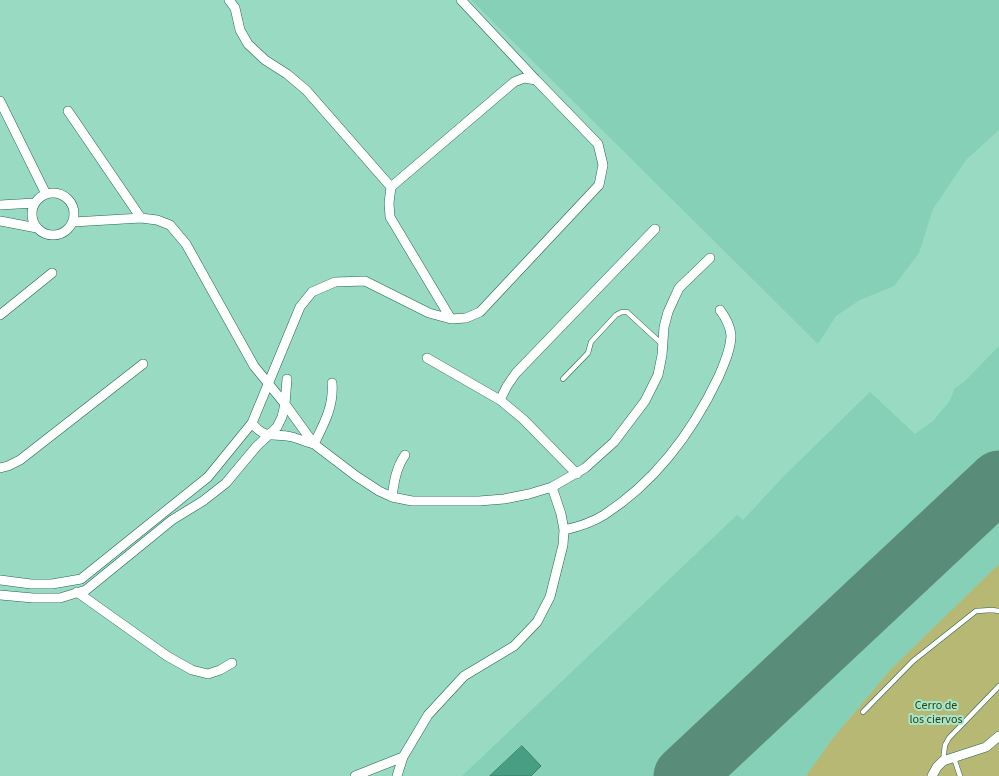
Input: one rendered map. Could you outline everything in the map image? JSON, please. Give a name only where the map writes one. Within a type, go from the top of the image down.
[{"type":"street","points":[[229,0],[235,8],[240,30],[248,44],[265,60],[287,74],[306,90],[391,187]]},
{"type":"street","points":[[0,580],[31,584],[52,584],[81,579],[208,477],[252,423],[300,307],[312,292],[335,282],[365,281],[429,313],[451,319],[466,318],[480,312],[599,185],[603,165],[598,144],[461,0]]},
{"type":"street","points":[[451,319],[390,217],[389,203],[391,187],[514,82],[524,78],[536,80]]},
{"type":"street","points":[[0,100],[46,194]]},
{"type":"street","points":[[68,111],[141,218]]},
{"type":"street","points":[[53,192],[66,197],[74,208],[75,215],[73,222],[64,233],[49,235],[37,228],[33,222],[32,209],[40,197],[46,194],[53,192]]},
{"type":"street","points":[[0,205],[35,203]]},
{"type":"street","points":[[73,222],[141,218],[157,220],[170,225],[186,244],[254,366],[267,384],[285,404],[314,444],[356,476],[379,491],[392,497],[412,501],[479,501],[504,499],[529,494],[552,487],[577,474],[585,468],[614,442],[645,400],[658,376],[662,355],[664,327],[668,312],[679,288],[710,258]]},
{"type":"street","points":[[0,221],[37,228]]},
{"type":"street","points":[[500,400],[516,373],[655,229]]},
{"type":"street","points":[[0,315],[52,273]]},
{"type":"street","points":[[564,530],[582,526],[602,516],[625,500],[648,479],[670,455],[693,423],[711,393],[724,364],[729,346],[731,336],[729,326],[720,310]]},
{"type":"street","points":[[427,358],[500,400],[528,424],[577,474]]},
{"type":"street","points":[[0,468],[20,460],[143,364]]},
{"type":"street","points":[[0,595],[33,598],[60,598],[86,590],[172,520],[203,501],[226,483],[268,435],[277,427],[282,417],[285,404],[287,379]]},
{"type":"street","points":[[314,444],[326,421],[332,403],[332,383]]},
{"type":"street","points":[[252,423],[258,430],[268,435],[292,437],[314,444]]},
{"type":"street","points":[[392,497],[399,464],[405,455]]},
{"type":"street","points":[[397,776],[403,757],[428,715],[464,676],[514,646],[537,622],[550,597],[563,546],[564,530],[558,500],[552,487]]},
{"type":"street","points":[[77,592],[167,656],[192,670],[208,674],[220,670],[232,663]]},
{"type":"street","points":[[932,776],[937,767],[943,761],[986,747],[999,736]]},
{"type":"street","points":[[355,776],[403,757]]},
{"type":"lane","points":[[563,379],[588,353],[591,342],[616,315],[622,312],[627,312],[663,345]]},
{"type":"lane","points":[[863,712],[912,661],[976,610],[999,611]]},
{"type":"lane","points":[[943,761],[945,746],[949,738],[999,686]]},
{"type":"lane","points":[[954,758],[960,776]]},
{"type":"shaded area","points":[[471,0],[999,0],[999,130],[966,160],[933,209],[919,253],[894,286],[860,300],[836,316],[818,344]]},
{"type":"shaded area","points":[[999,346],[999,564],[892,668],[833,738],[806,776],[462,776],[737,515],[743,520],[785,475],[870,392],[915,434],[933,421],[949,402],[955,388],[965,381]]},
{"type":"green space","name":"Cerro de los ciervos","points":[[999,564],[999,776],[806,776],[833,738],[892,668]]},
{"type":"building","points":[[522,746],[541,766],[531,776],[490,776]]},
{"type":"runway","points":[[684,776],[999,481]]}]
